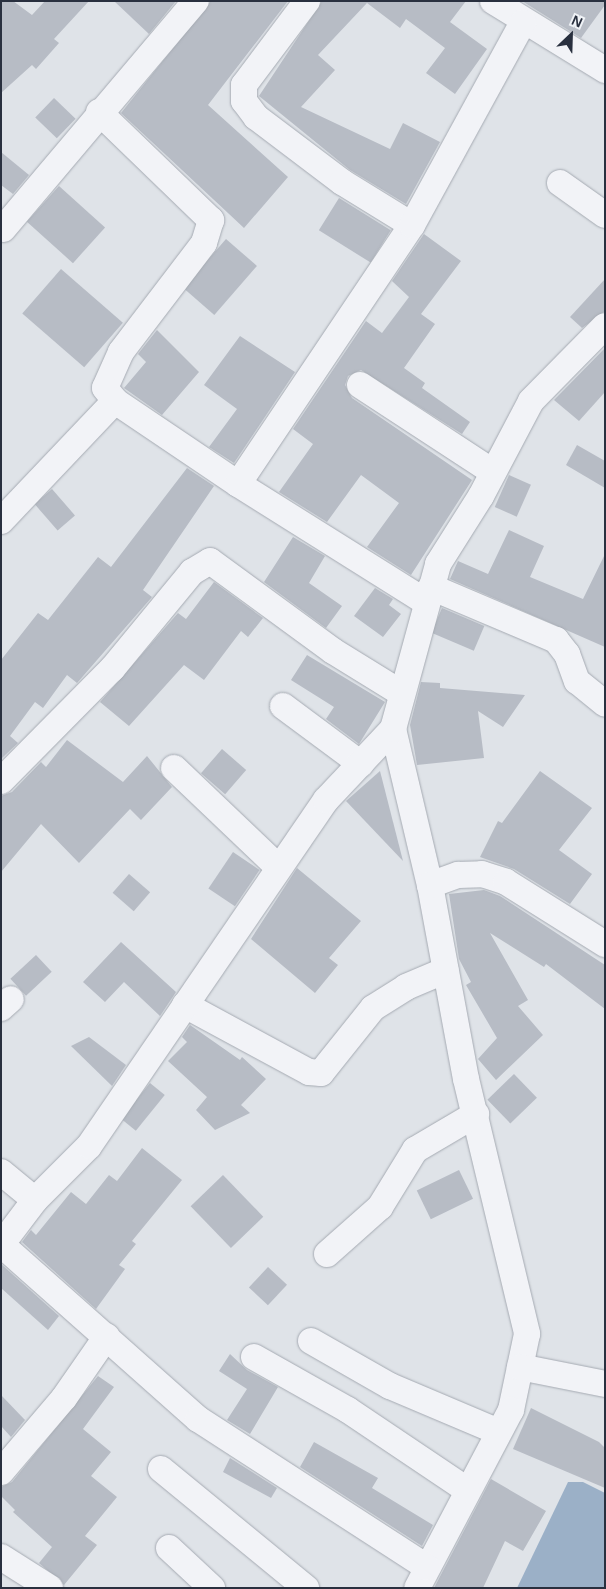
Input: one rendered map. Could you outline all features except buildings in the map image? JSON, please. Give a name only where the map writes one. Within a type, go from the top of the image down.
[{"type":"street","points":[[3,229],[63,162],[99,112],[196,1]]},
{"type":"street","points":[[307,1],[244,85],[244,101],[256,118],[334,176],[412,225]]},
{"type":"street","points":[[493,1],[523,22],[605,70]]},
{"type":"street","points":[[238,484],[412,225],[523,22]]},
{"type":"street","points":[[99,112],[211,220],[204,243],[109,371],[105,388],[115,401],[238,484],[428,595],[556,640],[567,654],[576,681],[605,704]]},
{"type":"street","points":[[560,183],[605,215]]},
{"type":"street","points":[[393,729],[326,800],[278,867],[89,1146],[35,1200],[1,1245],[107,1336],[198,1419],[422,1577],[511,1410],[528,1334],[476,1114],[430,886],[393,729],[438,564],[493,472],[531,402],[605,326]]},
{"type":"street","points":[[360,385],[493,472]]},
{"type":"street","points":[[1,521],[115,401]]},
{"type":"street","points":[[1,781],[112,669],[192,572],[210,561],[332,650],[402,692]]},
{"type":"street","points":[[283,706],[362,764]]},
{"type":"street","points":[[174,768],[278,867]]},
{"type":"street","points":[[430,886],[458,875],[482,874],[506,882],[605,944]]},
{"type":"street","points":[[185,1005],[309,1072],[321,1073],[373,1008],[406,987],[446,970]]},
{"type":"street","points":[[327,1254],[380,1207],[415,1150],[476,1114]]},
{"type":"street","points":[[1,1172],[35,1200]]},
{"type":"street","points":[[1,1472],[64,1398],[107,1336]]},
{"type":"street","points":[[311,1341],[390,1386],[499,1432]]},
{"type":"street","points":[[254,1357],[348,1410],[467,1490]]},
{"type":"street","points":[[520,1367],[605,1384]]},
{"type":"street","points":[[161,1469],[306,1588]]},
{"type":"street","points":[[169,1548],[212,1588]]},
{"type":"street","points":[[1,1557],[50,1588]]},
{"type":"water","points":[[568,1482],[583,1482],[605,1493],[605,1588],[517,1588]]}]
